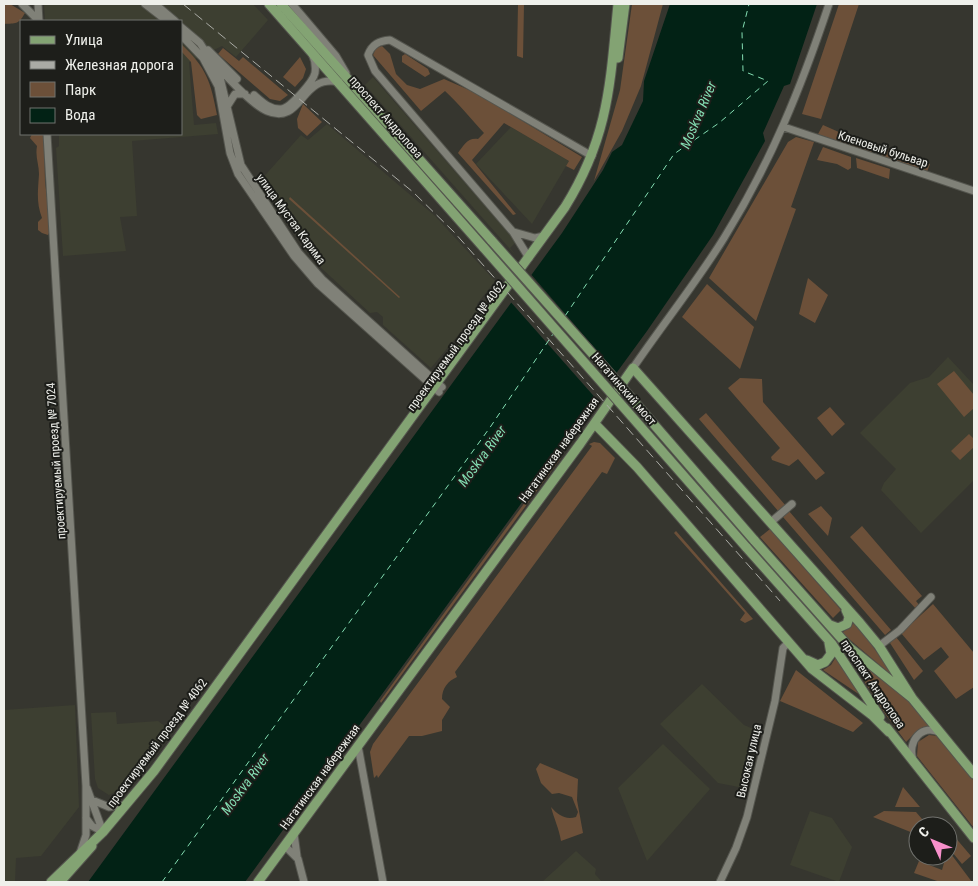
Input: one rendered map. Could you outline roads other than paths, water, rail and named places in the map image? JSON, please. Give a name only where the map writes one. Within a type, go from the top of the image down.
[{"type":"main road","name":"проспект Андропова","points":[[269,4],[484,248]]},
{"type":"main road","name":"проспект Андропова","points":[[282,4],[492,242]]},
{"type":"main road","name":"проектируемый проезд № 4062","points":[[61,878],[84,858],[128,803],[229,668],[279,610],[546,236],[578,187],[600,132],[609,93],[618,4]]},
{"type":"main road","name":"проектируемый проезд № 4062","points":[[438,388],[554,232],[588,179],[602,146],[610,114],[625,4]]},
{"type":"main road","name":"Нагатинский мост","points":[[492,242],[606,369],[754,540]]},
{"type":"main road","name":"Нагатинский мост","points":[[484,248],[746,547]]},
{"type":"main road","points":[[633,368],[879,646],[912,698]]},
{"type":"main road","name":"Нагатинская набережная","points":[[258,882],[595,424],[633,368]]},
{"type":"main road","points":[[622,384],[633,379],[648,384]]},
{"type":"main road","points":[[595,424],[626,456],[814,670],[873,716],[889,732]]},
{"type":"main road","name":"проспект Андропова","points":[[754,540],[849,647],[912,698],[974,774]]},
{"type":"main road","name":"проспект Андропова","points":[[746,547],[828,640],[889,732],[974,838]]},
{"type":"main road","points":[[828,624],[838,628],[847,624],[849,615],[843,605]]},
{"type":"main road","points":[[802,657],[816,664],[825,662],[832,651],[828,640]]},
{"type":"main road","name":"проектируемый проезд № 4062","points":[[61,878],[80,853],[103,832]]},
{"type":"main road","points":[[51,882],[61,878]]},
{"type":"street","points":[[22,4],[39,20]]},
{"type":"street","points":[[38,4],[39,20]]},
{"type":"street","points":[[145,4],[166,20]]},
{"type":"street","points":[[155,4],[174,20]]},
{"type":"street","points":[[292,4],[336,56],[356,88]]},
{"type":"street","name":"Нагатинская набережная","points":[[633,368],[724,238],[784,127],[806,75],[829,4]]},
{"type":"street","points":[[182,28],[220,60],[233,76],[265,104],[275,108],[285,108],[314,78],[315,62],[311,50]]},
{"type":"street","name":"улица Мустая Карима","points":[[182,36],[191,44],[208,67],[218,86],[227,142],[235,168],[294,256],[318,284],[438,388]]},
{"type":"street","points":[[529,258],[513,232],[375,71],[368,55],[371,47],[390,40],[592,156]]},
{"type":"street","points":[[191,44],[211,60]]},
{"type":"street","points":[[200,44],[223,76],[266,111],[280,113],[290,111],[317,82],[328,79],[339,82]]},
{"type":"street","points":[[223,76],[233,76]]},
{"type":"street","points":[[218,86],[223,76]]},
{"type":"street","name":"улица Мустая Карима","points":[[223,76],[236,151],[246,176],[302,257],[322,279],[438,388]]},
{"type":"street","points":[[228,108],[229,100],[235,94],[240,92],[247,95]]},
{"type":"street","name":"Кленовый бульвар","points":[[784,127],[974,191]]},
{"type":"street","name":"проектируемый проезд № 7024","points":[[47,135],[86,786],[86,835],[80,853]]},
{"type":"street","points":[[513,232],[534,238],[546,236]]},
{"type":"street","points":[[771,522],[792,504]]},
{"type":"street","points":[[879,646],[900,630],[931,597]]},
{"type":"street","name":"Высокая улица","points":[[720,882],[736,848],[747,817],[774,702],[783,648],[789,642]]},
{"type":"street","points":[[913,761],[911,748],[917,736],[928,730],[941,733]]},
{"type":"street","points":[[358,746],[383,882]]},
{"type":"street","points":[[351,755],[361,765]]},
{"type":"street","name":"проектируемый проезд № 7024","points":[[86,786],[103,832]]},
{"type":"street","points":[[92,800],[109,807],[122,807],[128,803]]},
{"type":"street","points":[[86,817],[92,826],[103,832]]},
{"type":"street","points":[[294,834],[304,882]]},
{"type":"street","points":[[285,846],[298,859]]},
{"type":"water","name":"Moskva River","points":[[670,4],[817,4],[790,84],[784,86],[763,133],[765,141],[713,235],[647,331],[245,882],[88,882],[562,233],[603,170],[612,152],[622,145],[643,101],[644,81]]},
{"type":"railway","points":[[183,4],[413,192],[454,232],[780,601]]}]
